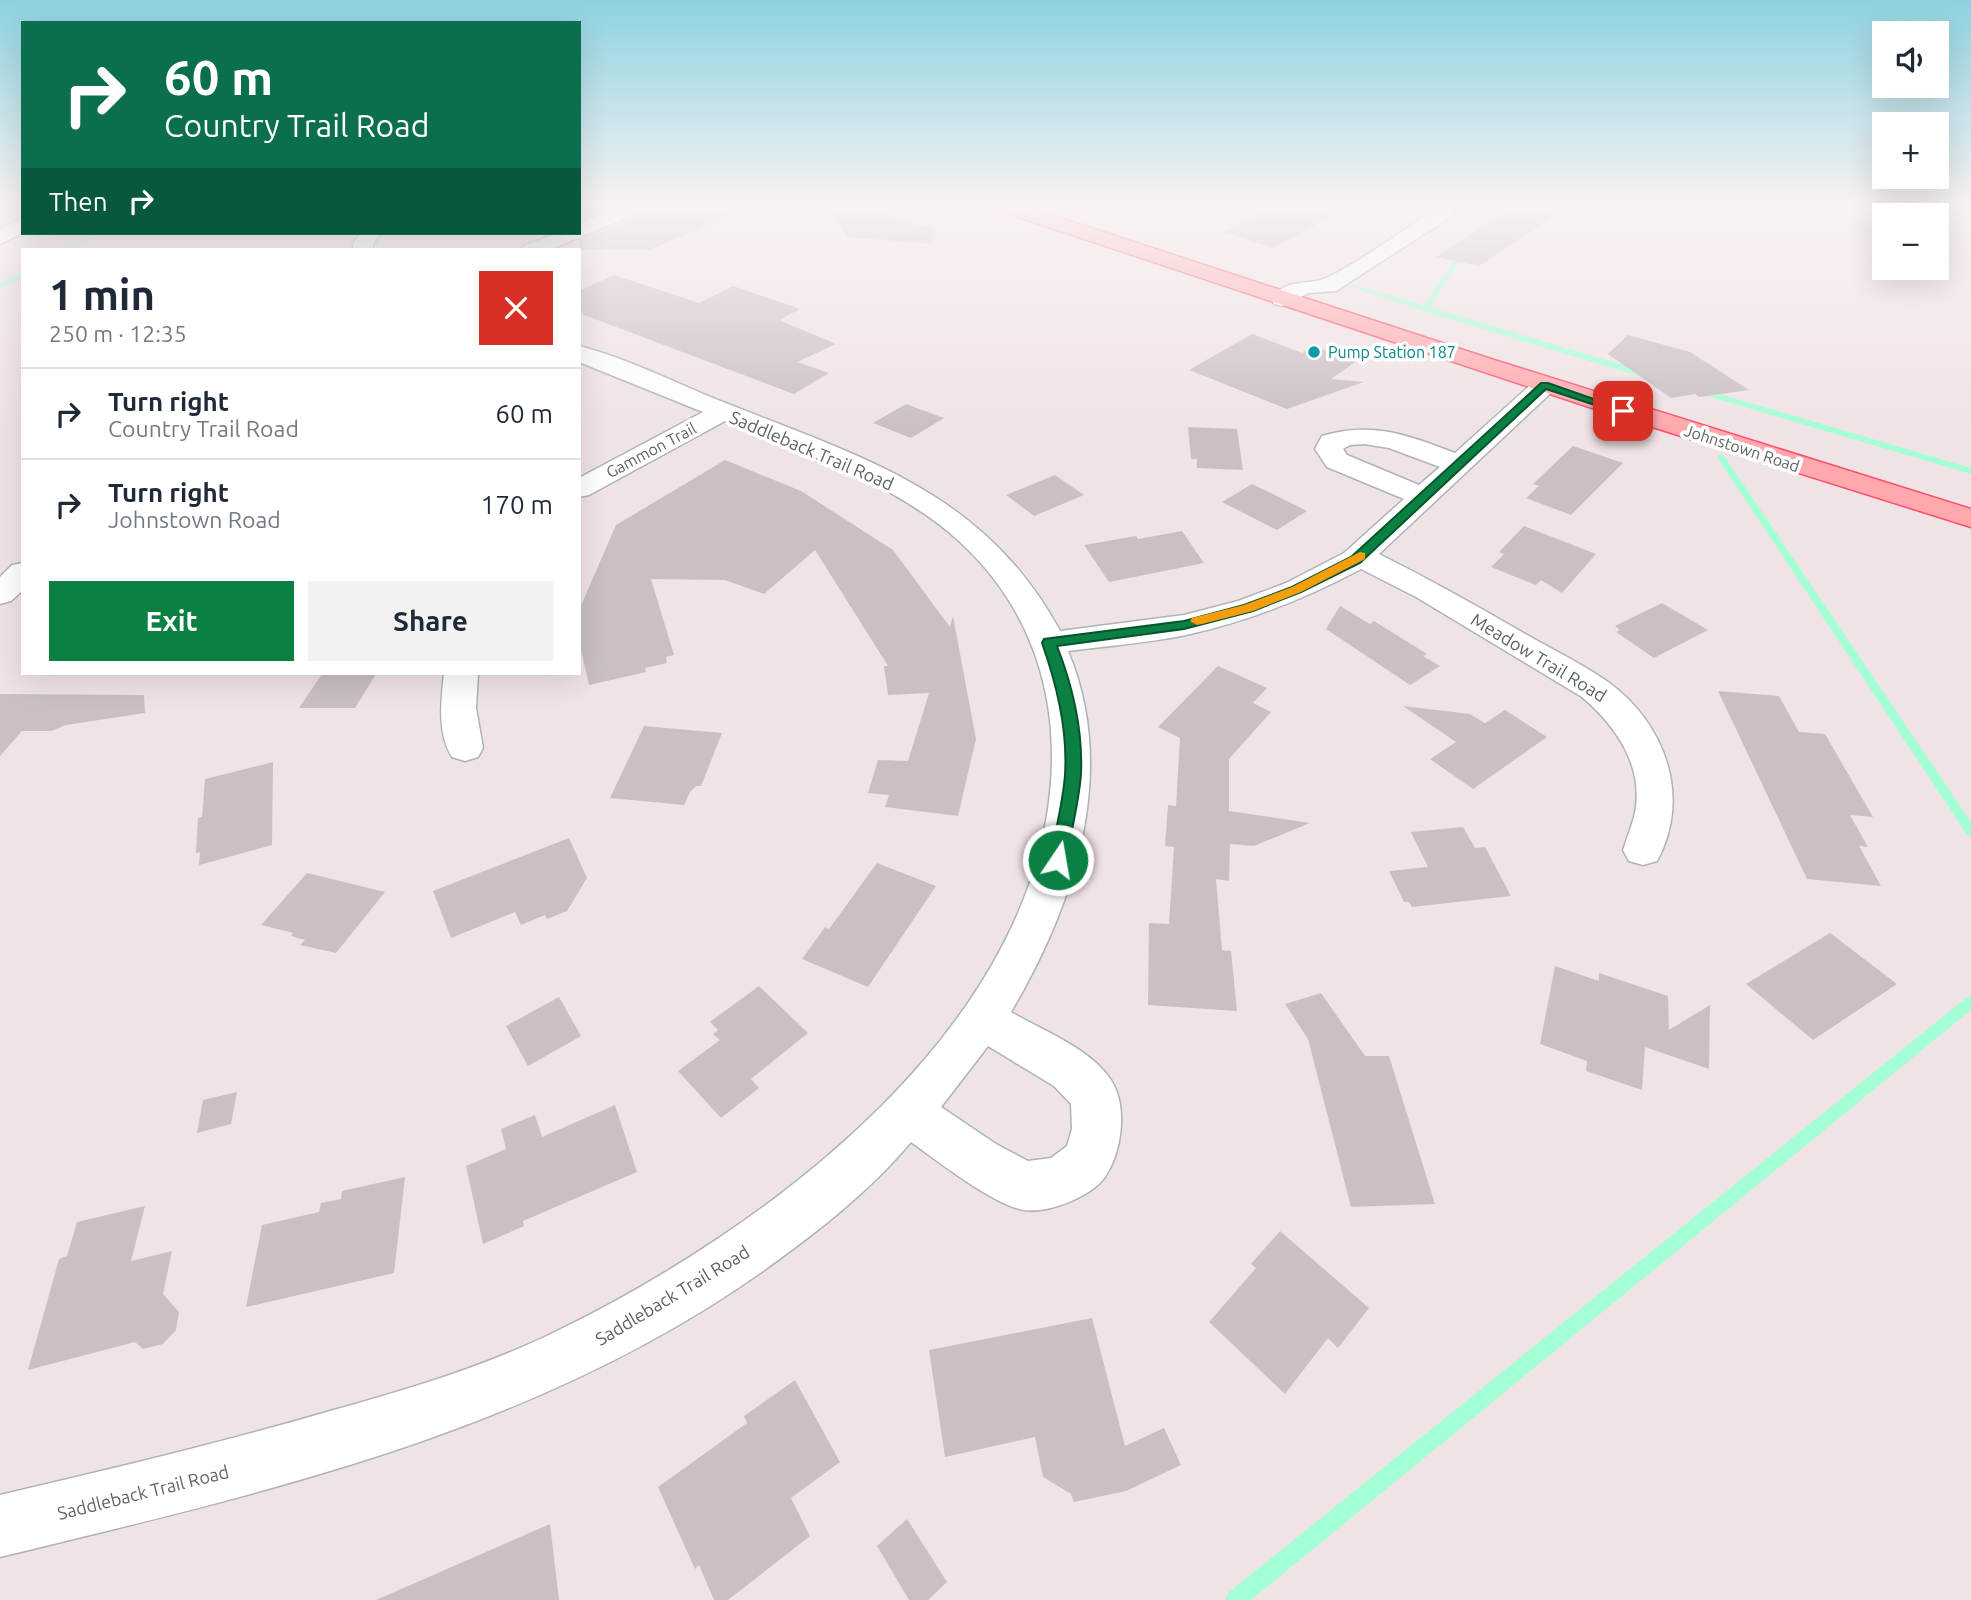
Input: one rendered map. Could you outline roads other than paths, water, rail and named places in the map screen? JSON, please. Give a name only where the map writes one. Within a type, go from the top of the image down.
[{"type":"main road","name":"Johnstown Road","points":[[1218,278],[1779,461],[1971,518]]},
{"type":"main road","points":[[1327,278],[1327,299],[1359,324]]},
{"type":"street","points":[[1282,299],[1317,278]]},
{"type":"street","name":"Saddleback Trail Road","points":[[0,1526],[249,1466],[471,1396],[585,1346],[697,1284],[785,1225],[859,1163],[949,1064],[1008,981],[1028,944],[1052,884],[1064,836],[1073,776],[1072,730],[1061,676],[1038,617],[995,559],[939,511],[868,470],[581,354]]},
{"type":"street","points":[[1048,643],[1184,625],[1249,608],[1297,590],[1360,556],[1545,385]]},
{"type":"street","name":"Gammon Trail","points":[[581,488],[723,412]]},
{"type":"street","points":[[1425,498],[1337,461],[1329,449],[1332,442],[1345,436],[1382,438],[1460,465]]},
{"type":"street","name":"Meadow Trail Road","points":[[1360,556],[1439,597],[1613,703],[1634,726],[1653,774],[1655,805],[1643,850]]},
{"type":"street","points":[[0,594],[21,574]]},
{"type":"street","points":[[461,675],[458,708],[465,748]]},
{"type":"street","points":[[906,1111],[978,1161],[1025,1186],[1061,1181],[1087,1161],[1097,1129],[1094,1095],[1071,1071],[981,1018]]},
{"type":"waterway","points":[[0,286],[16,278]]},
{"type":"waterway","points":[[1426,308],[1446,278]]},
{"type":"waterway","points":[[1352,286],[1426,308]]},
{"type":"waterway","points":[[1426,308],[1646,375]]},
{"type":"waterway","points":[[1700,391],[1971,471]]},
{"type":"waterway","points":[[1721,457],[1971,832]]},
{"type":"waterway","points":[[1235,1600],[1971,1002]]},
{"type":"place","name":"Pump Station 187","points":[[1314,352]]}]
